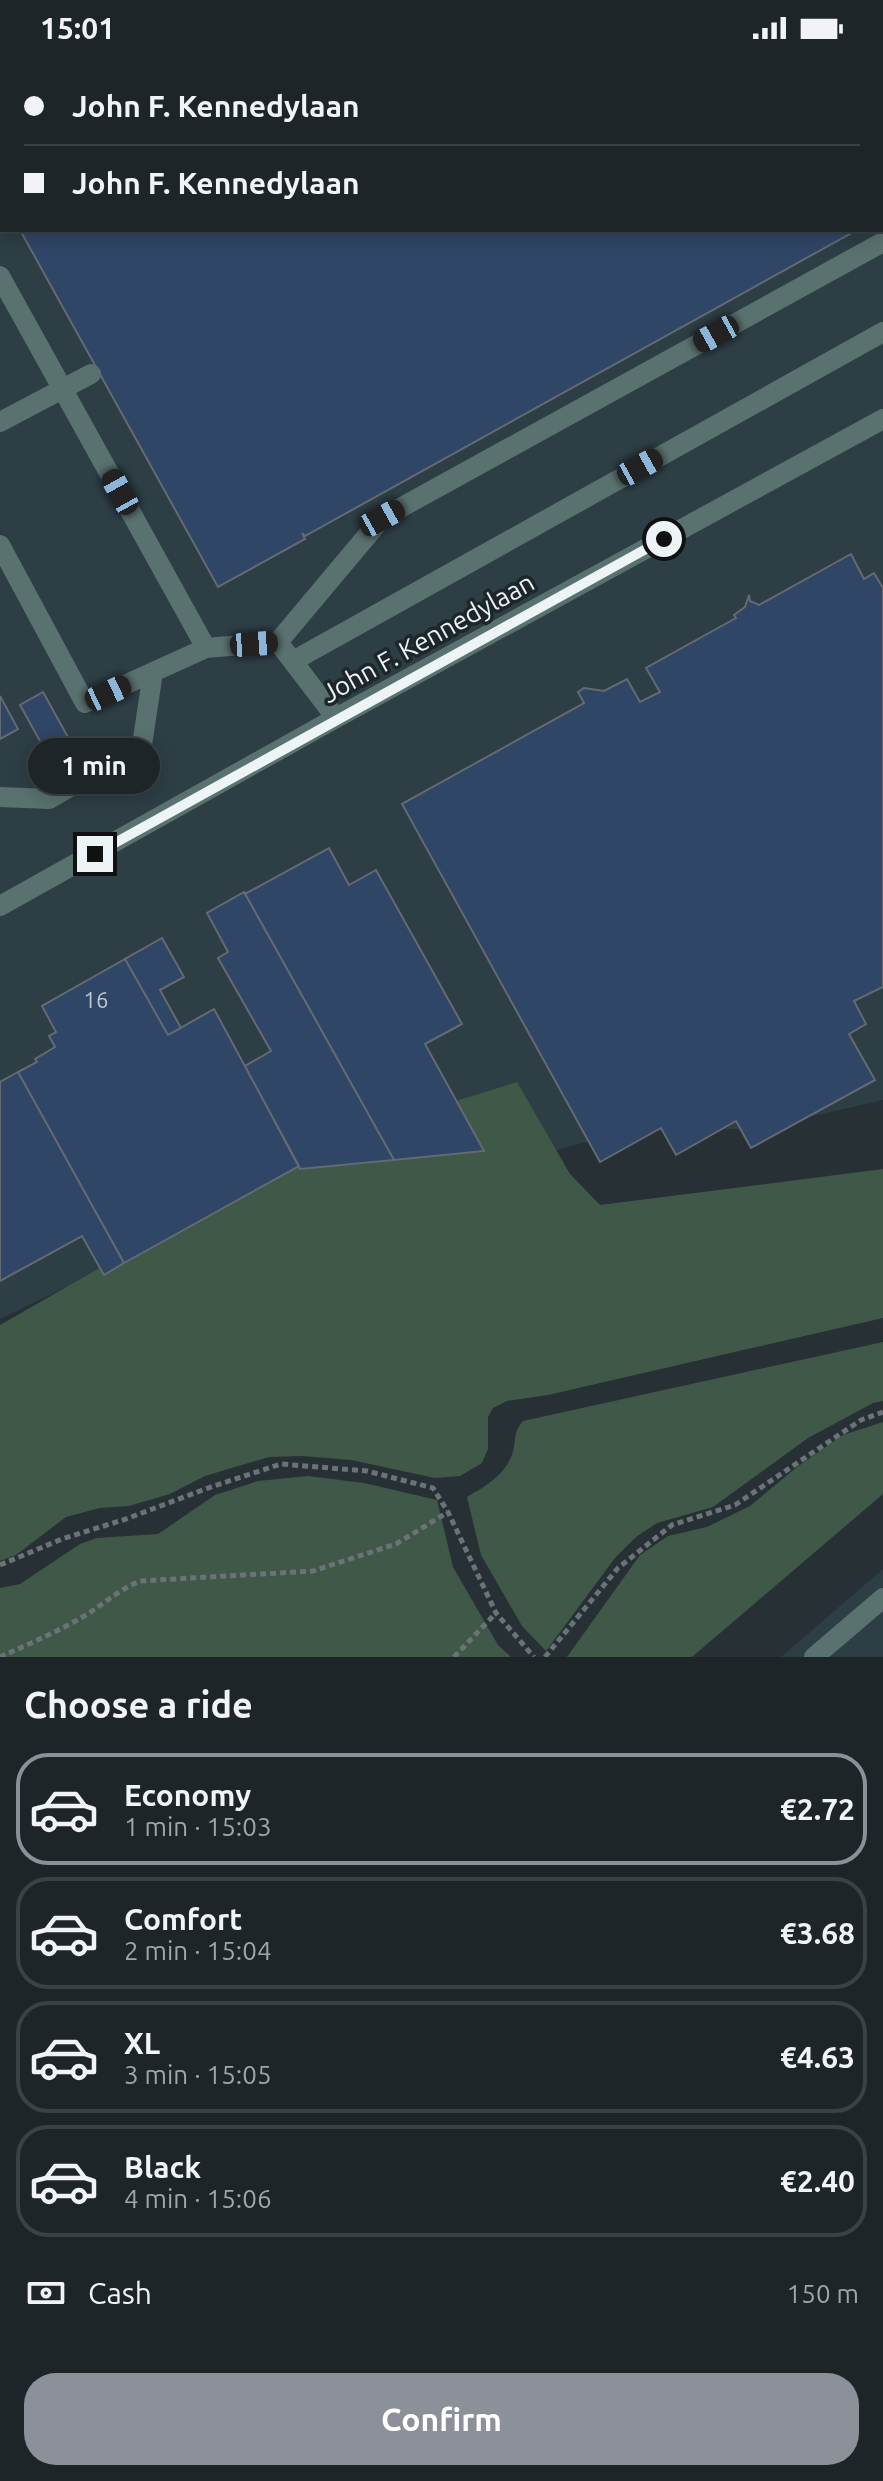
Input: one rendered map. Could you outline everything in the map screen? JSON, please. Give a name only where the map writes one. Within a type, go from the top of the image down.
[{"type":"street","points":[[0,545],[85,703],[206,648],[278,642],[382,518],[883,242]]},
{"type":"street","points":[[0,276],[206,648]]},
{"type":"street","points":[[293,661],[883,332]]},
{"type":"street","points":[[0,422],[91,374]]},
{"type":"street","name":"John F. Kennedylaan","points":[[0,906],[883,419]]},
{"type":"street","points":[[278,642],[336,718]]},
{"type":"street","points":[[0,797],[49,799],[142,745],[153,672]]},
{"type":"street","points":[[814,1657],[883,1598]]},
{"type":"path","points":[[545,1657],[618,1568],[672,1525],[735,1505],[861,1420],[883,1412]]},
{"type":"path","points":[[0,1565],[62,1539],[281,1464],[367,1471],[433,1488],[448,1512],[496,1613],[534,1657]]},
{"type":"path","points":[[0,1657],[88,1614],[124,1588],[140,1581],[313,1571],[396,1544],[448,1512]]},
{"type":"path","points":[[454,1657],[496,1613]]},
{"type":"shaded area","points":[[0,232],[883,232],[883,1100],[757,1129],[636,1129],[518,1160],[314,1168],[0,1319]]},
{"type":"shaded area","points":[[883,1569],[883,1657],[781,1657]]},
{"type":"green space","points":[[517,1082],[570,1174],[600,1205],[883,1169],[883,1318],[548,1395],[507,1401],[493,1408],[488,1417],[488,1449],[482,1463],[460,1476],[435,1478],[351,1460],[269,1457],[205,1476],[170,1494],[129,1506],[100,1508],[66,1517],[16,1555],[0,1561],[0,1325],[110,1262],[385,1123]]},
{"type":"green space","points":[[883,1342],[883,1401],[873,1403],[808,1438],[713,1507],[657,1523],[636,1537],[615,1558],[546,1651],[522,1626],[481,1555],[467,1497],[501,1473],[510,1459],[517,1431],[523,1421]]},
{"type":"green space","points":[[883,1422],[883,1494],[692,1657],[567,1657],[640,1555],[668,1536],[707,1527],[750,1506],[797,1467],[843,1435]]},
{"type":"green space","points":[[308,1476],[364,1483],[437,1500],[453,1567],[498,1645],[511,1657],[0,1657],[0,1588],[20,1584],[80,1544],[97,1538],[158,1534],[215,1495],[258,1481]]},
{"type":"building","points":[[21,232],[853,232],[305,536],[302,533],[305,539],[218,587]]},
{"type":"building","points":[[851,554],[864,579],[874,573],[883,588],[883,987],[854,1001],[866,1024],[849,1034],[875,1080],[751,1148],[736,1121],[676,1155],[661,1128],[600,1162],[402,804],[584,703],[578,692],[584,688],[604,691],[627,679],[640,702],[660,692],[646,668],[736,618],[734,615],[745,607],[749,595],[750,601],[759,605]]},
{"type":"building","points":[[43,692],[79,757],[56,770],[20,705]]},
{"type":"building","points":[[0,696],[18,729],[0,739]]},
{"type":"building","points":[[329,848],[349,885],[376,870],[462,1024],[425,1044],[484,1151],[394,1160],[245,894]]},
{"type":"building","points":[[244,892],[394,1160],[300,1169],[245,1066],[271,1051],[218,958],[228,952],[207,913]]},
{"type":"building","points":[[162,938],[184,977],[160,990],[181,1028],[168,1035],[125,959]]},
{"type":"building","points":[[125,959],[168,1035],[214,1009],[299,1166],[124,1263],[18,1072],[55,1047],[49,1036],[56,1032],[42,1006]]},
{"type":"building","points":[[18,1072],[124,1263],[104,1275],[82,1236],[0,1281],[0,1082]]},
{"type":"route","points":[[95,854],[664,539]]}]
